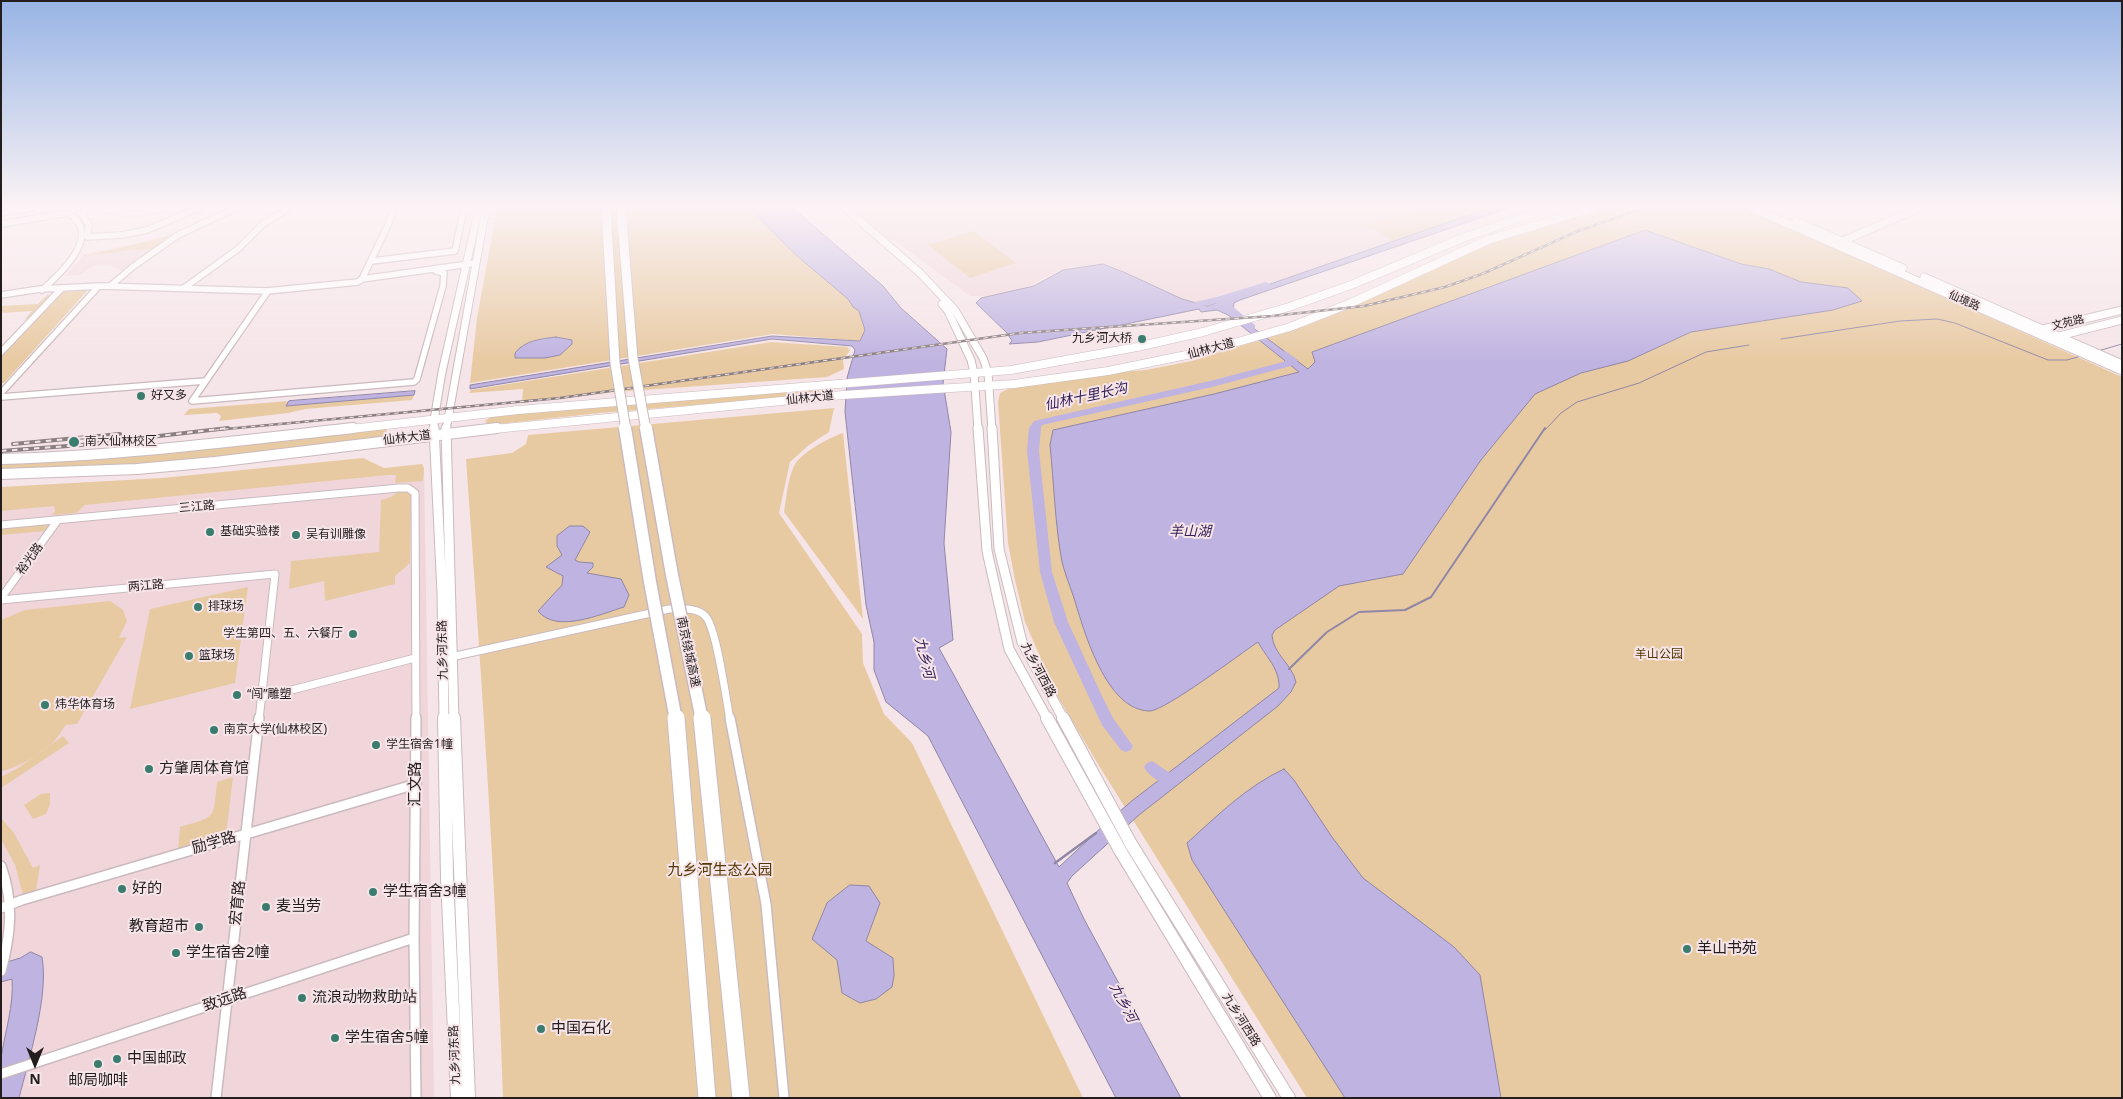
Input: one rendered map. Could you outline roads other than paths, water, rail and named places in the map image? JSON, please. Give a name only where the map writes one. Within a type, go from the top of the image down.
[{"type":"highway","name":"南京绕城高速","points":[[609,259],[615,362],[650,582],[678,732],[707,1098]]},
{"type":"highway","name":"南京绕城高速","points":[[625,259],[634,358],[672,575],[704,723],[741,1098]]},
{"type":"main road","name":"九乡河东路","points":[[469,259],[442,372],[434,420],[439,434],[451,657],[459,882],[470,1098]]},
{"type":"main road","name":"九乡河东路","points":[[456,1098],[447,877],[439,434],[446,418],[476,259]]},
{"type":"main road","name":"九乡河西路","points":[[897,259],[913,273],[948,311],[971,360],[974,373],[987,551],[1009,648],[1121,852],[1270,1098]]},
{"type":"main road","name":"九乡河西路","points":[[904,259],[955,310],[972,338],[988,373],[999,549],[1022,642],[1131,844],[1289,1098]]},
{"type":"main road","name":"仙林大道","points":[[1,459],[48,458],[196,446],[518,410],[843,382],[988,373],[1137,346],[1250,318],[1325,295],[1411,259]]},
{"type":"main road","name":"仙林大道","points":[[1,474],[137,469],[214,462],[439,434],[844,395],[990,386],[1061,378],[1136,366],[1206,351],[1268,333],[1351,303],[1446,259]]},
{"type":"main road","name":"仙境路","points":[[1872,259],[2042,332]]},
{"type":"main road","name":"仙境路","points":[[1884,259],[2078,348],[2122,364]]},
{"type":"main road","name":"文苑路","points":[[2042,332],[2122,310]]},
{"type":"main road","name":"文苑路","points":[[2042,332],[2059,336],[2122,320]]},
{"type":"main road","name":"仙境路","points":[[2059,336],[2097,360],[2122,371]]},
{"type":"street","points":[[42,290],[72,259]]},
{"type":"street","points":[[110,287],[144,259]]},
{"type":"street","points":[[184,288],[224,259]]},
{"type":"street","points":[[360,280],[372,261],[386,259]]},
{"type":"street","points":[[1,295],[42,290],[98,287],[268,291],[475,266]]},
{"type":"street","points":[[268,291],[192,401],[414,382],[417,379],[443,286],[444,274],[440,270]]},
{"type":"street","points":[[1,393],[98,287]]},
{"type":"street","points":[[1,352],[61,289]]},
{"type":"street","points":[[20,324],[28,323]]},
{"type":"street","points":[[1,397],[205,381]]},
{"type":"street","name":"汇文路","points":[[393,489],[406,488],[415,493],[416,784],[414,938],[416,1098]]},
{"type":"street","name":"三江路","points":[[1,525],[393,489]]},
{"type":"street","name":"裕光路","points":[[1,599],[58,520]]},
{"type":"street","name":"两江路","points":[[1,599],[275,574],[263,683]]},
{"type":"street","points":[[451,657],[669,609],[695,610],[706,617],[714,635],[725,684],[766,904],[784,1098]]},
{"type":"street","points":[[261,698],[415,658]]},
{"type":"street","name":"宏育路","points":[[216,1098],[263,683]]},
{"type":"street","name":"励学路","points":[[1,908],[12,903],[416,784]]},
{"type":"street","points":[[1090,797],[1102,790]]},
{"type":"street","points":[[1,866],[12,903],[7,950],[1,971]]},
{"type":"street","name":"致远路","points":[[1,1074],[414,938]]},
{"type":"water","name":"羊山湖","points":[[801,259],[852,259],[883,286],[901,308],[947,349],[943,383],[951,432],[944,543],[953,640],[939,648],[1059,867],[1133,800],[1279,688],[1279,681],[1275,669],[1258,642],[1186,692],[1158,708],[1150,711],[1135,707],[1121,698],[1109,684],[1099,667],[1084,630],[1062,562],[1056,519],[1050,445],[1053,430],[1214,394],[1299,372],[1228,315],[1217,310],[1201,312],[1199,309],[1038,342],[1009,344],[1012,341],[1007,333],[976,303],[981,298],[1034,286],[1063,270],[1103,264],[1182,299],[1207,306],[1341,259],[1359,259],[1234,303],[1233,311],[1240,318],[1308,369],[1315,362],[1312,352],[1565,259],[1728,259],[1741,264],[1769,269],[1801,282],[1848,288],[1862,301],[1833,310],[1691,332],[1628,361],[1581,373],[1535,394],[1481,460],[1403,574],[1339,586],[1275,630],[1272,635],[1273,642],[1291,670],[1296,682],[1291,692],[1278,706],[1139,815],[1072,876],[1067,883],[1084,919],[1181,1098],[1116,1098],[928,736],[886,702],[874,670],[874,642],[866,605],[845,412],[847,378],[855,350],[852,346],[772,339],[470,389],[470,385],[772,336],[860,341],[865,330],[859,311],[853,307],[848,299]]},
{"type":"water","points":[[556,337],[572,340],[572,344],[560,355],[545,358],[515,358],[515,353],[524,345]]},
{"type":"water","points":[[415,391],[414,395],[286,406],[289,401]]},
{"type":"water","points":[[570,526],[583,526],[590,532],[575,560],[593,563],[593,567],[587,573],[621,579],[629,595],[624,607],[567,622],[546,618],[538,611],[562,585],[563,576],[546,567],[562,555],[557,546],[557,536]]},
{"type":"water","points":[[1284,769],[1294,780],[1332,837],[1363,878],[1454,947],[1480,975],[1501,1098],[1345,1098],[1192,860],[1187,843],[1245,793]]},
{"type":"water","points":[[850,885],[869,886],[880,903],[866,941],[893,958],[894,975],[892,987],[876,999],[860,1003],[842,993],[837,960],[812,939],[827,903]]},
{"type":"water","points":[[31,952],[42,957],[43,990],[37,1027],[19,1098],[1,1098],[1,1058],[10,1009],[12,979],[1,982],[1,964]]},
{"type":"waterway","name":"仙林十里长沟","points":[[1219,300],[1266,285]]},
{"type":"waterway","name":"仙林十里长沟","points":[[1198,304],[1219,300]]},
{"type":"waterway","name":"仙林十里长沟","points":[[1219,300],[1252,327]]},
{"type":"waterway","points":[[1781,339],[1900,321],[1937,319],[1955,323],[2048,360],[2067,360],[2081,356]]},
{"type":"waterway","points":[[2098,351],[2122,344]]},
{"type":"waterway","points":[[1545,430],[1561,413],[1577,402],[1639,383],[1706,352],[1749,345]]},
{"type":"waterway","name":"仙林十里长沟","points":[[1126,746],[1107,721],[1095,696],[1061,622],[1046,572],[1033,451],[1035,428],[1038,423],[1212,384],[1287,364],[1293,360],[1285,354]]},
{"type":"waterway","points":[[1289,669],[1327,632],[1359,612],[1405,610],[1431,597],[1545,428]]},
{"type":"waterway","points":[[1152,767],[1168,779]]},
{"type":"waterway","points":[[1055,863],[1096,833]]},
{"type":"railway","points":[[215,430],[560,398],[1020,333],[1272,316],[1364,306],[1445,287],[1482,274],[1515,259]]},
{"type":"railway","points":[[1,451],[81,445],[228,428]]},
{"type":"railway","points":[[13,444],[120,434]]},
{"type":"place","name":"九乡河大桥","points":[[1142,339]]},
{"type":"place","name":"好又多","points":[[141,396]]},
{"type":"place","name":"南大仙林校区","points":[[74,442]]},
{"type":"place","name":"基础实验楼","points":[[210,532]]},
{"type":"place","name":"吴有训雕像","points":[[296,535]]},
{"type":"place","name":"排球场","points":[[198,607]]},
{"type":"place","name":"学生第四、五、六餐厅","points":[[353,634]]},
{"type":"place","name":"篮球场","points":[[189,656]]},
{"type":"place","name":"“闯”雕塑","points":[[237,695]]},
{"type":"place","name":"炜华体育场","points":[[45,705]]},
{"type":"place","name":"南京大学(仙林校区)","points":[[214,730]]},
{"type":"place","name":"学生宿舍1幢","points":[[376,745]]},
{"type":"place","name":"方肇周体育馆","points":[[149,769]]},
{"type":"place","name":"好的","points":[[122,889]]},
{"type":"place","name":"学生宿舍3幢","points":[[373,892]]},
{"type":"place","name":"麦当劳","points":[[266,907]]},
{"type":"place","name":"教育超市","points":[[199,927]]},
{"type":"place","name":"羊山书苑","points":[[1687,949]]},
{"type":"place","name":"学生宿舍2幢","points":[[176,953]]},
{"type":"place","name":"流浪动物救助站","points":[[302,998]]},
{"type":"place","name":"中国石化","points":[[541,1029]]},
{"type":"place","name":"学生宿舍5幢","points":[[335,1038]]},
{"type":"place","name":"中国邮政","points":[[117,1059]]},
{"type":"place","name":"邮局咖啡","points":[[98,1064]]},
{"type":"park label","name":"羊山公园","points":[[1659,655]]},
{"type":"park label","name":"九乡河生态公园","points":[[720,871]]},
{"type":"water label","name":"九乡河","points":[[924,658]]},
{"type":"water label","name":"九乡河","points":[[1123,1003]]}]
